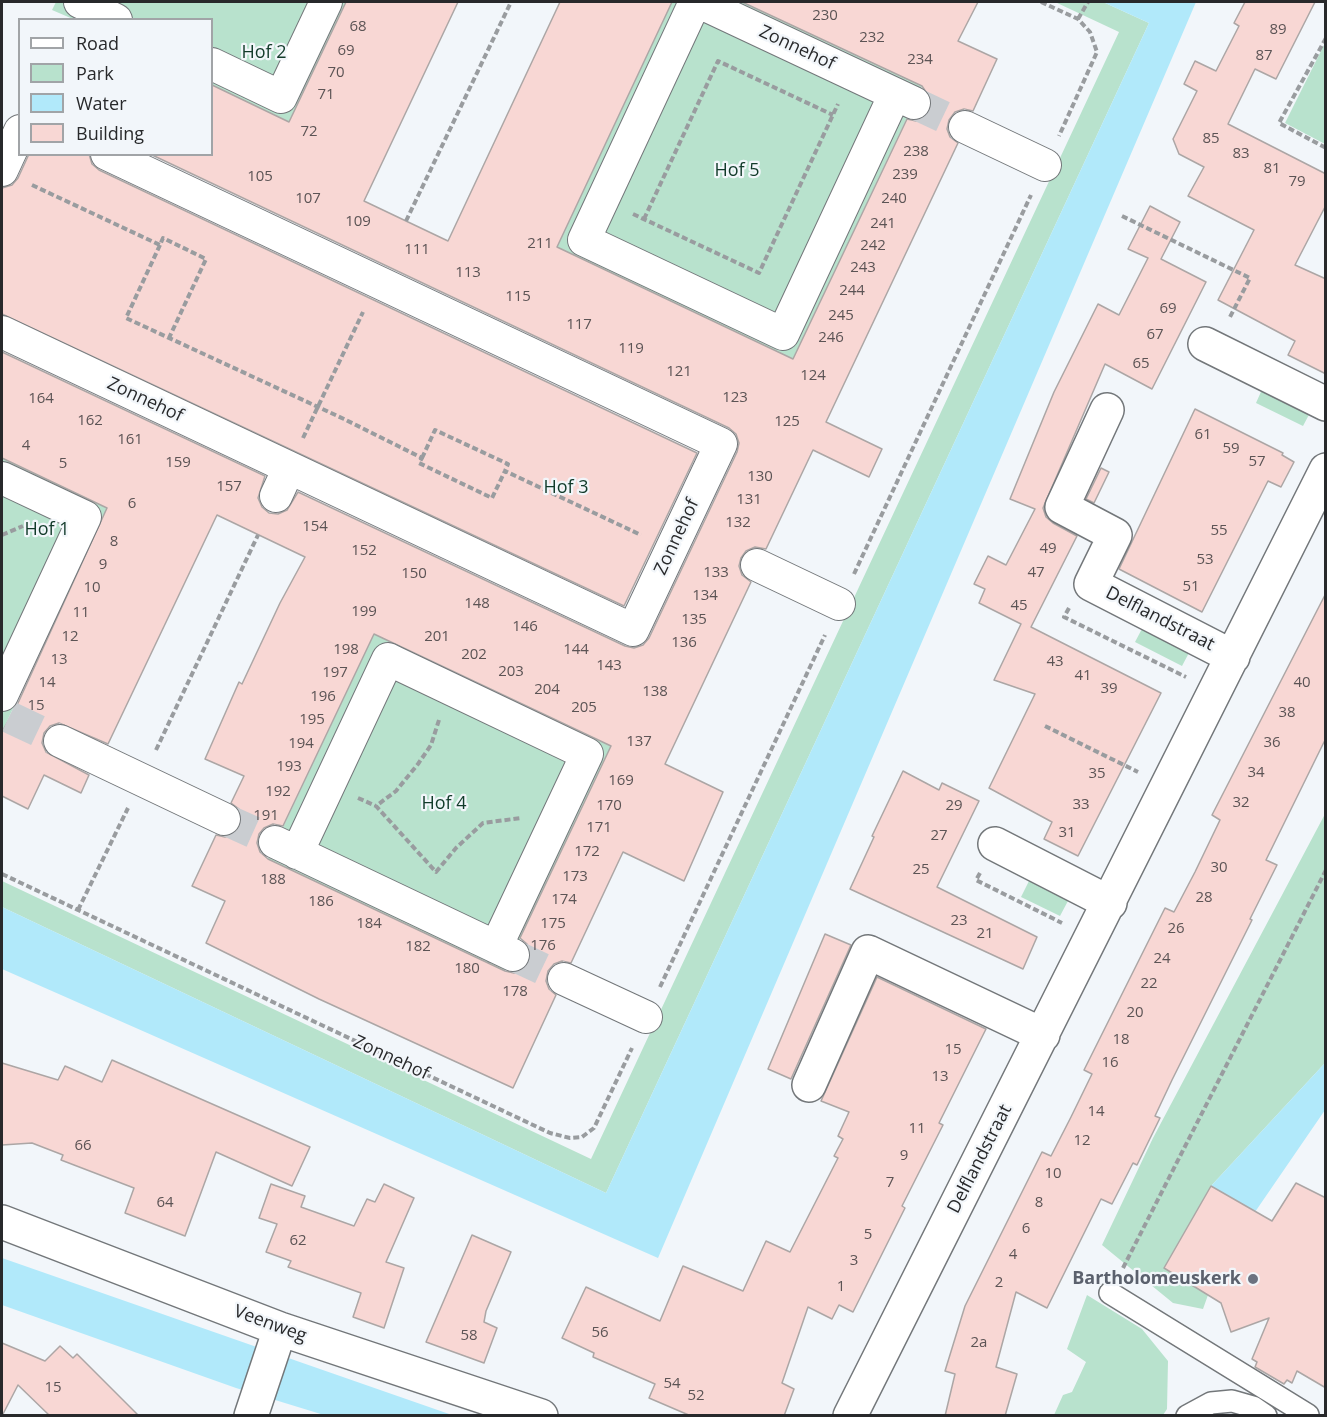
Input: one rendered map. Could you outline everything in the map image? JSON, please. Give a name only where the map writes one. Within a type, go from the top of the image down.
[{"type":"street","points":[[80,2],[112,18]]},
{"type":"street","points":[[213,64],[281,97],[326,2]]},
{"type":"street","name":"Zonnehof","points":[[697,2],[905,99],[783,334],[584,240],[697,2]]},
{"type":"street","points":[[965,127],[1045,165]]},
{"type":"street","points":[[12,175],[18,142]]},
{"type":"street","name":"Zonnehof","points":[[2,332],[633,630],[721,444],[382,271],[112,156]]},
{"type":"street","points":[[1205,344],[1326,404]]},
{"type":"street","name":"Delflandstraat","points":[[1107,410],[1062,507],[1115,535],[1091,584],[1233,657]]},
{"type":"street","points":[[276,496],[289,468]]},
{"type":"street","name":"Delflandstraat","points":[[850,1416],[1326,470]]},
{"type":"street","points":[[2,478],[85,517],[4,708]]},
{"type":"street","points":[[757,565],[839,604]]},
{"type":"street","points":[[388,659],[449,690],[587,754],[554,824],[504,951],[286,847],[388,659]]},
{"type":"street","points":[[60,741],[224,819]]},
{"type":"street","points":[[995,844],[1110,903]]},
{"type":"street","points":[[809,1084],[868,952],[1043,1035]]},
{"type":"street","points":[[564,979],[646,1017]]},
{"type":"street","name":"Veenweg","points":[[2,1222],[277,1337],[542,1416]]},
{"type":"street","points":[[252,1412],[277,1337]]},
{"type":"lane","points":[[1110,1293],[1308,1415]]},
{"type":"lane","points":[[1187,1416],[1211,1402],[1232,1401],[1259,1411],[1262,1388]]},
{"type":"path","points":[[406,221],[512,2]]},
{"type":"path","points":[[1041,2],[1078,19],[1088,2]]},
{"type":"path","name":"Zonnehof","points":[[2,874],[550,1133],[570,1138],[582,1137],[594,1128],[1097,52],[1090,32],[1078,19]]},
{"type":"path","points":[[1326,38],[1279,123],[1326,148]]},
{"type":"path","points":[[644,219],[718,61],[833,115]]},
{"type":"path","points":[[603,200],[759,273],[852,74]]},
{"type":"path","points":[[12,175],[160,245]]},
{"type":"path","points":[[1122,216],[1250,278],[1221,334],[1205,344]]},
{"type":"path","points":[[169,338],[206,259],[163,238],[126,318],[422,458]]},
{"type":"path","points":[[289,468],[382,271]]},
{"type":"path","points":[[435,430],[508,464],[492,498],[420,463],[422,458],[435,430]]},
{"type":"path","points":[[505,471],[671,549]]},
{"type":"path","points":[[78,910],[258,535]]},
{"type":"path","points":[[449,690],[431,745],[396,791],[376,806],[436,872],[456,848],[483,823],[514,817],[554,824]]},
{"type":"path","points":[[1045,726],[1168,787]]},
{"type":"path","points":[[1110,1293],[1326,870]]},
{"type":"green space","name":"Hof 2","points":[[56,2],[346,2],[289,122],[213,85],[213,18],[71,18],[52,10]]},
{"type":"green space","name":"Hof 5","points":[[672,2],[742,2],[922,86],[793,359],[557,247]]},
{"type":"green space","points":[[1055,2],[1103,2],[1149,23],[606,1193],[2,907],[2,881],[591,1159],[1119,32]]},
{"type":"green space","points":[[1325,43],[1325,144],[1285,123]]},
{"type":"green space","points":[[1264,385],[1312,409],[1303,426],[1256,403]]},
{"type":"green space","name":"Hof 1","points":[[2,458],[107,508],[2,732]]},
{"type":"green space","points":[[1144,625],[1191,649],[1182,666],[1135,642]]},
{"type":"green space","name":"Hof 4","points":[[374,634],[611,746],[505,971],[268,859]]},
{"type":"green space","points":[[1325,814],[1325,1063],[1211,1186],[1164,1268],[1208,1295],[1203,1309],[1173,1303],[1102,1245],[1153,1138]]},
{"type":"green space","points":[[1030,879],[1069,899],[1060,916],[1021,897]]},
{"type":"green space","points":[[1087,1295],[1142,1329],[1168,1361],[1167,1409],[1163,1415],[1054,1415],[1063,1395],[1072,1392],[1086,1362],[1067,1349]]},
{"type":"water","points":[[1103,2],[1196,2],[658,1258],[2,969],[2,907],[606,1193],[1149,23]]},
{"type":"water","points":[[1325,1063],[1325,1110],[1255,1212],[1211,1186]]},
{"type":"water","points":[[2,1258],[452,1415],[324,1415],[236,1388],[2,1305]]},
{"type":"building","points":[[346,2],[458,2],[364,201],[448,241],[560,2],[672,2],[557,247],[793,359],[907,119],[916,121],[925,117],[932,101],[922,86],[742,2],[978,2],[958,41],[997,59],[973,111],[964,109],[955,112],[949,120],[947,129],[950,137],[958,143],[826,422],[882,449],[869,477],[813,450],[766,549],[755,547],[746,551],[741,558],[739,566],[742,575],[751,582],[665,764],[723,792],[684,881],[623,852],[571,963],[562,961],[554,964],[548,971],[546,981],[549,989],[556,995],[513,1088],[319,999],[206,943],[225,901],[192,886],[216,835],[225,837],[234,834],[240,826],[242,818],[239,809],[231,803],[244,776],[205,759],[239,682],[242,684],[280,603],[305,557],[217,515],[108,744],[59,723],[50,726],[44,733],[42,743],[46,752],[89,775],[81,793],[44,775],[28,809],[2,796],[2,732],[18,703],[107,508],[2,458],[2,352],[265,476],[258,498],[262,507],[269,513],[278,514],[287,510],[298,492],[625,646],[634,648],[643,645],[649,638],[737,452],[739,443],[736,434],[729,428],[154,156],[213,156],[213,85],[289,122]],"holes":[[[374,634],[611,746],[520,938],[527,944],[531,953],[529,963],[523,970],[514,973],[505,971],[268,859],[260,852],[257,843],[259,834],[264,828],[273,824],[283,826]]]},
{"type":"building","points":[[1245,2],[1315,2],[1276,79],[1255,69],[1228,124],[1326,174],[1326,205],[1295,265],[1326,279],[1326,374],[1288,355],[1295,341],[1218,300],[1254,230],[1188,196],[1204,167],[1179,154],[1173,139],[1197,91],[1184,84],[1195,61],[1216,71],[1239,26],[1234,23]]},
{"type":"building","name":"Hof 3","points":[[28,156],[90,156],[92,164],[99,170],[697,453],[624,606],[2,314],[2,188],[12,185],[18,178]]},
{"type":"building","points":[[1150,206],[1180,222],[1161,259],[1206,282],[1152,389],[1105,364],[1043,508],[1046,517],[1053,523],[1077,536],[1031,627],[1161,693],[1078,856],[1044,839],[1052,822],[989,788],[1035,694],[994,680],[1021,624],[979,603],[985,589],[974,584],[988,556],[1006,565],[1035,509],[1010,499],[1054,392],[1098,304],[1119,315],[1148,258],[1128,249]]},
{"type":"building","points":[[1195,409],[1283,453],[1282,455],[1294,462],[1281,487],[1268,481],[1202,612],[1119,569]]},
{"type":"building","points":[[1101,468],[1109,472],[1094,503],[1086,499]]},
{"type":"building","points":[[1326,593],[1326,738],[1266,860],[1277,865],[1250,919],[1252,920],[1155,1116],[1160,1118],[1137,1165],[1133,1163],[1112,1204],[1101,1199],[1047,1308],[1016,1292],[996,1367],[1017,1374],[1005,1416],[945,1416],[955,1374],[945,1371],[965,1306],[1042,1152],[1051,1156],[1071,1117],[1092,1074],[1084,1070],[1165,908],[1174,912],[1195,872],[1220,820],[1212,815]]},
{"type":"building","points":[[903,771],[939,790],[942,783],[979,801],[937,887],[1037,937],[1023,969],[850,889]]},
{"type":"building","points":[[825,934],[851,945],[791,1079],[768,1069]]},
{"type":"building","points":[[877,977],[986,1029],[939,1123],[943,1125],[902,1206],[905,1208],[853,1312],[839,1305],[832,1319],[808,1307],[782,1383],[794,1389],[784,1416],[691,1416],[649,1398],[655,1384],[593,1357],[594,1353],[562,1338],[586,1287],[660,1321],[683,1266],[743,1291],[766,1241],[790,1252],[838,1158],[834,1156],[843,1139],[838,1136],[849,1112],[821,1101]]},
{"type":"building","points":[[112,1060],[310,1147],[292,1186],[216,1152],[185,1236],[125,1213],[134,1188],[61,1160],[63,1155],[32,1143],[2,1145],[2,1063],[58,1080],[65,1066],[102,1082]]},
{"type":"building","name":"Bartholomeuskerk","points":[[1296,1183],[1326,1198],[1326,1388],[1297,1371],[1292,1383],[1287,1380],[1284,1384],[1255,1367],[1257,1362],[1252,1359],[1269,1318],[1231,1332],[1221,1303],[1164,1268],[1211,1186],[1272,1221]]},
{"type":"building","points":[[271,1184],[305,1196],[301,1207],[354,1226],[367,1199],[375,1202],[384,1184],[414,1198],[386,1262],[404,1268],[384,1328],[353,1317],[361,1293],[288,1267],[291,1261],[266,1252],[277,1224],[259,1218]]},
{"type":"building","points":[[472,1235],[511,1252],[486,1311],[484,1322],[497,1328],[484,1363],[426,1342]]},
{"type":"building","points":[[2,1343],[45,1361],[60,1346],[73,1358],[77,1354],[139,1416],[50,1416],[18,1385],[2,1416]]},
{"type":"tunnel","points":[[914,103],[965,127]]},
{"type":"tunnel","points":[[9,717],[60,741]]},
{"type":"tunnel","points":[[224,819],[275,842]]},
{"type":"tunnel","points":[[513,955],[564,979]]},
{"type":"place","name":"Bartholomeuskerk","points":[[1253,1279]]}]
